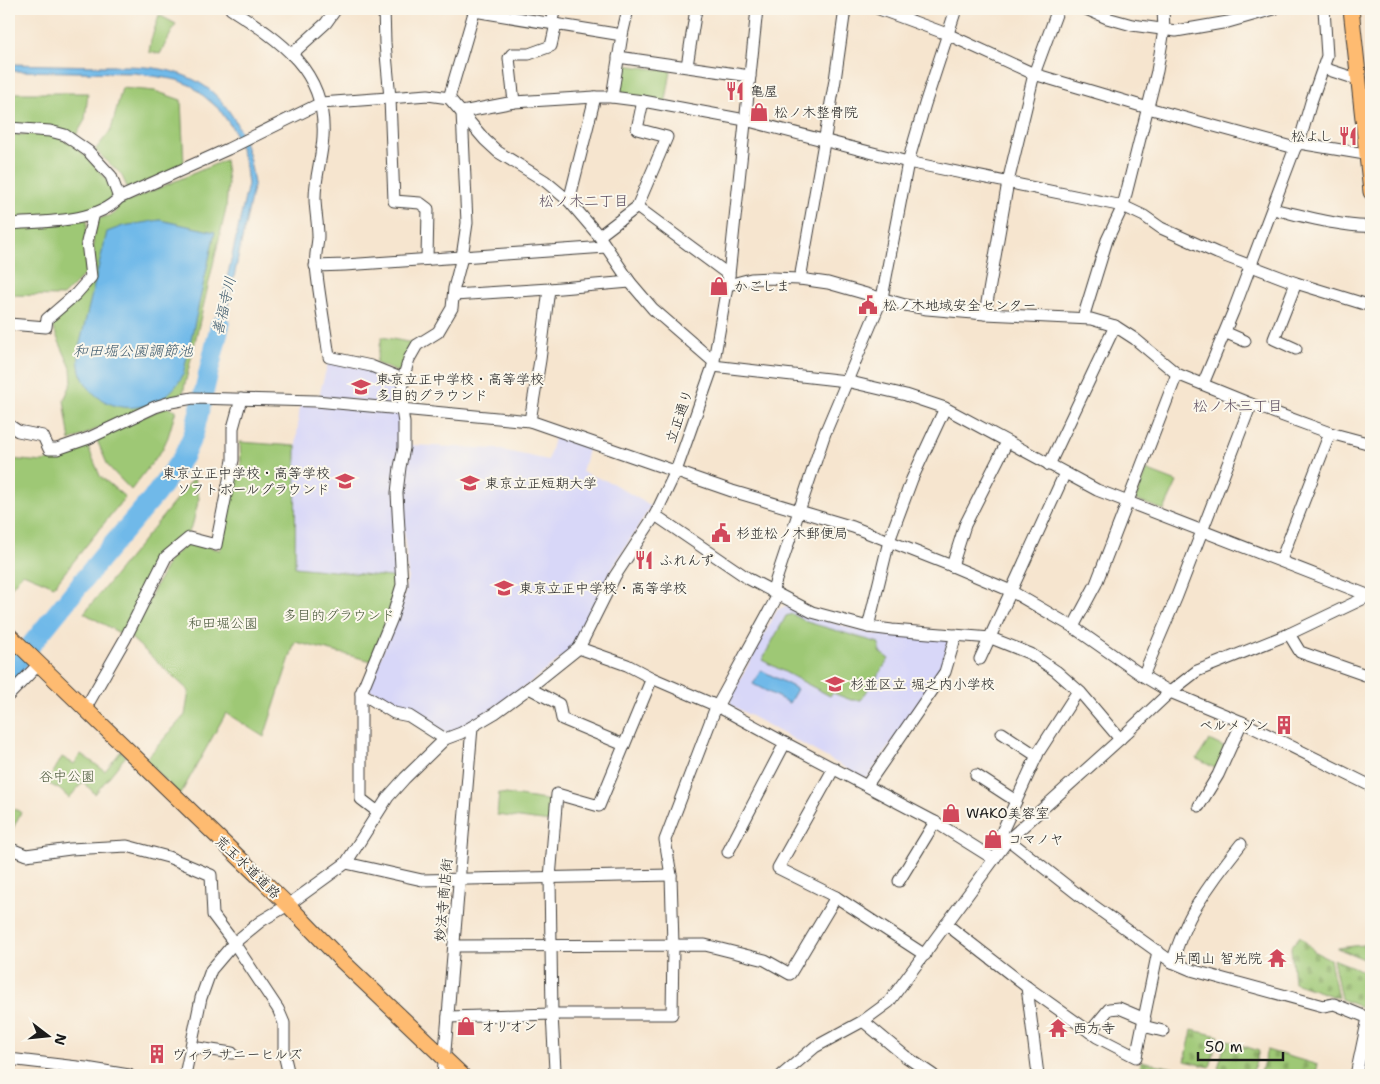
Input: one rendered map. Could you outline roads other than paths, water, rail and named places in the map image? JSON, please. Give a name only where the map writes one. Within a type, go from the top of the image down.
[{"type":"main road","points":[[1351,9],[1369,155],[1371,192]]},
{"type":"main road","name":"荒玉水道道路","points":[[12,638],[288,905],[341,960],[462,1075]]},
{"type":"street","points":[[231,9],[257,25],[292,54],[306,70],[317,90],[321,103],[323,139],[315,198],[318,236],[316,266],[329,357],[371,366],[403,379]]},
{"type":"street","points":[[292,54],[326,23],[336,9]]},
{"type":"street","points":[[384,9],[394,201],[420,202],[428,209],[427,259]]},
{"type":"street","points":[[514,102],[508,58],[512,54],[529,54],[551,46],[555,9]]},
{"type":"street","points":[[612,97],[628,9]]},
{"type":"street","points":[[688,66],[696,9]]},
{"type":"street","name":"立正通り","points":[[346,863],[378,812],[405,778],[445,739],[495,713],[579,648],[615,576],[655,515],[676,471],[714,364],[728,280],[757,9]]},
{"type":"street","points":[[800,279],[825,140],[845,9]]},
{"type":"street","points":[[879,9],[947,34],[1034,74],[1148,108],[1297,146],[1369,155]]},
{"type":"street","points":[[448,1017],[552,1014],[672,1014],[671,875],[665,840],[718,706],[775,594],[798,512],[825,432],[882,298],[908,162],[956,9]]},
{"type":"street","points":[[985,314],[1008,182],[1034,74],[1058,9]]},
{"type":"street","points":[[1086,9],[1107,18],[1132,25],[1176,31],[1228,22],[1274,9]]},
{"type":"street","points":[[1083,318],[1106,240],[1123,206],[1159,64],[1164,30],[1163,9]]},
{"type":"street","points":[[1203,384],[1273,210],[1327,56],[1324,9]]},
{"type":"street","points":[[450,98],[475,10],[622,35]]},
{"type":"street","points":[[618,57],[750,76]]},
{"type":"street","points":[[1323,68],[1360,80]]},
{"type":"street","points":[[9,224],[69,219],[94,213],[111,206],[119,198],[228,149],[321,103],[428,95],[450,98],[485,140],[498,152],[528,169],[555,188],[569,201],[599,236],[630,282],[653,309],[714,364],[846,381],[906,395],[945,408],[1097,490],[1281,560],[1320,578],[1371,595],[1358,608],[1197,671],[1170,692],[1008,840],[889,1002],[863,1021],[815,1047],[782,1075]]},
{"type":"street","points":[[569,201],[595,97]]},
{"type":"street","points":[[462,112],[514,102],[612,97],[745,120],[908,162],[1123,206],[1144,216],[1161,228],[1217,253],[1296,283],[1371,306]]},
{"type":"street","points":[[599,236],[637,207],[667,137],[637,129],[643,101]]},
{"type":"street","points":[[378,812],[361,800],[361,693],[392,618],[402,584],[398,493],[404,448],[403,379],[409,359],[417,345],[438,332],[452,308],[462,257],[467,223],[462,112]]},
{"type":"street","points":[[9,128],[50,131],[66,135],[88,151],[111,176],[119,198]]},
{"type":"street","points":[[637,207],[728,280],[800,279],[828,283],[927,309],[985,314],[1083,318],[1114,326],[1135,339],[1177,374],[1251,404],[1330,432],[1371,444]]},
{"type":"street","points":[[1273,210],[1371,226]]},
{"type":"street","points":[[9,324],[46,327],[47,320],[76,294],[91,277],[87,242],[94,213]]},
{"type":"street","points":[[316,266],[606,247]]},
{"type":"street","points":[[454,295],[549,290],[630,282]]},
{"type":"street","points":[[1296,283],[1274,340],[1281,348],[1296,349]]},
{"type":"street","points":[[530,421],[549,290]]},
{"type":"street","points":[[1049,465],[1114,326]]},
{"type":"street","points":[[1224,334],[1229,334],[1245,341]]},
{"type":"street","points":[[1073,627],[1096,584],[1177,374]]},
{"type":"street","points":[[9,426],[18,431],[43,436],[49,449],[57,449],[89,438],[155,407],[193,398],[316,401],[530,421],[732,491],[853,528],[952,566],[1011,592],[1073,627],[1143,676],[1170,692],[1242,722],[1371,786]]},
{"type":"street","points":[[85,709],[125,639],[166,557],[189,538],[216,545],[233,460],[233,428],[241,399]]},
{"type":"street","points":[[1143,676],[1251,404]]},
{"type":"street","points":[[868,627],[889,541],[912,478],[945,408]]},
{"type":"street","points":[[1281,560],[1330,432]]},
{"type":"street","points":[[952,566],[965,525],[1007,442]]},
{"type":"street","points":[[980,659],[1065,473]]},
{"type":"street","points":[[655,515],[714,557],[775,594],[812,612],[868,627],[991,638],[1031,654],[1056,671],[1078,691],[1120,739]]},
{"type":"street","points":[[1289,634],[1300,652],[1371,678]]},
{"type":"street","points":[[867,785],[945,672],[956,635]]},
{"type":"street","points":[[579,648],[627,666],[718,706],[935,822],[994,859]]},
{"type":"street","points":[[9,695],[36,662]]},
{"type":"street","points":[[555,1070],[552,1014],[550,878],[557,794],[598,806],[652,678]]},
{"type":"street","points":[[529,688],[559,704],[562,719],[624,745]]},
{"type":"street","points":[[1078,691],[1037,756],[1001,834],[1080,896],[1172,962],[1192,970],[1323,1006],[1334,1004],[1370,1018],[1356,1075]]},
{"type":"street","points":[[361,693],[394,713],[409,716],[445,739]]},
{"type":"street","points":[[1199,806],[1218,775],[1242,722]]},
{"type":"street","name":"妙法寺商店街","points":[[442,1075],[472,726]]},
{"type":"street","points":[[1002,733],[1037,756]]},
{"type":"street","points":[[728,852],[785,743]]},
{"type":"street","points":[[834,768],[778,868],[836,897],[925,955]]},
{"type":"street","points":[[976,775],[1016,801]]},
{"type":"street","points":[[899,881],[935,822]]},
{"type":"street","points":[[1172,962],[1183,932],[1196,906],[1241,844]]},
{"type":"street","points":[[9,848],[26,855],[70,849],[127,846],[168,856],[211,875],[213,914],[234,942],[278,1009],[284,1024],[284,1054],[288,1075]]},
{"type":"street","points":[[185,1075],[201,998],[211,970],[234,942],[346,863],[422,880],[671,875]]},
{"type":"street","points":[[454,946],[705,946],[765,960],[790,974],[836,897]]},
{"type":"street","points":[[946,924],[1027,987],[1090,1032],[1123,1052],[1136,1057],[1158,951]]},
{"type":"street","points":[[1027,987],[1038,1075]]},
{"type":"street","points":[[1090,1032],[1109,1008],[1119,1008],[1163,1031]]},
{"type":"street","points":[[863,1021],[905,1056],[933,1075]]},
{"type":"street","points":[[191,1047],[232,1052]]},
{"type":"street","points":[[9,1060],[77,1067],[128,1075]]},
{"type":"water","points":[[9,64],[130,66],[161,69],[197,81],[223,103],[241,133],[247,149],[254,184],[218,351],[211,350],[248,184],[245,162],[233,129],[219,109],[192,86],[177,80],[135,73],[9,71]]},
{"type":"water","name":"和田堀公園調節池","points":[[160,220],[215,232],[183,375],[173,389],[161,399],[131,408],[116,406],[102,399],[90,389],[81,374],[79,362],[80,343],[107,232],[123,226]]},
{"type":"water","points":[[761,670],[797,689],[789,703],[753,684]]},
{"type":"waterway","name":"善福寺川","points":[[9,672],[155,495],[183,457],[194,433],[220,325]]},
{"type":"place","name":"亀屋","points":[[735,91]]},
{"type":"place","name":"松ノ木整骨院","points":[[759,112]]},
{"type":"place","name":"松よし","points":[[1348,136]]},
{"type":"place","name":"かごしま","points":[[719,286]]},
{"type":"place","name":"松ノ木地域安全センター","points":[[868,305]]},
{"type":"place","name":"東京立正中学校・高等学校 多目的グラウンド","points":[[361,387]]},
{"type":"place","name":"東京立正中学校・高等学校 ソフトボールグラウンド","points":[[345,481]]},
{"type":"place","name":"東京立正短期大学","points":[[470,483]]},
{"type":"place","name":"杉並松ノ木郵便局","points":[[721,533]]},
{"type":"place","name":"ふれんず","points":[[644,560]]},
{"type":"place","name":"東京立正中学校・高等学校","points":[[504,588]]},
{"type":"place","name":"杉並区立 堀之内小学校","points":[[835,684]]},
{"type":"place","name":"ベルメゾン","points":[[1284,725]]},
{"type":"place","name":"WAKO美容室","points":[[951,813]]},
{"type":"place","name":"コマノヤ","points":[[993,839]]},
{"type":"place","name":"片岡山 智光院","points":[[1277,958]]},
{"type":"place","name":"オリオン","points":[[466,1026]]},
{"type":"place","name":"西方寺","points":[[1058,1028]]},
{"type":"place","name":"ヴィラ サニーヒルズ","points":[[157,1054]]},
{"type":"district","name":"松ノ木二丁目","points":[[584,201]]},
{"type":"district","name":"松ノ木三丁目","points":[[1238,406]]},
{"type":"park label","name":"多目的グラウンド","points":[[339,615]]},
{"type":"park label","name":"和田堀公園","points":[[223,623]]},
{"type":"park label","name":"谷中公園","points":[[67,776]]}]
